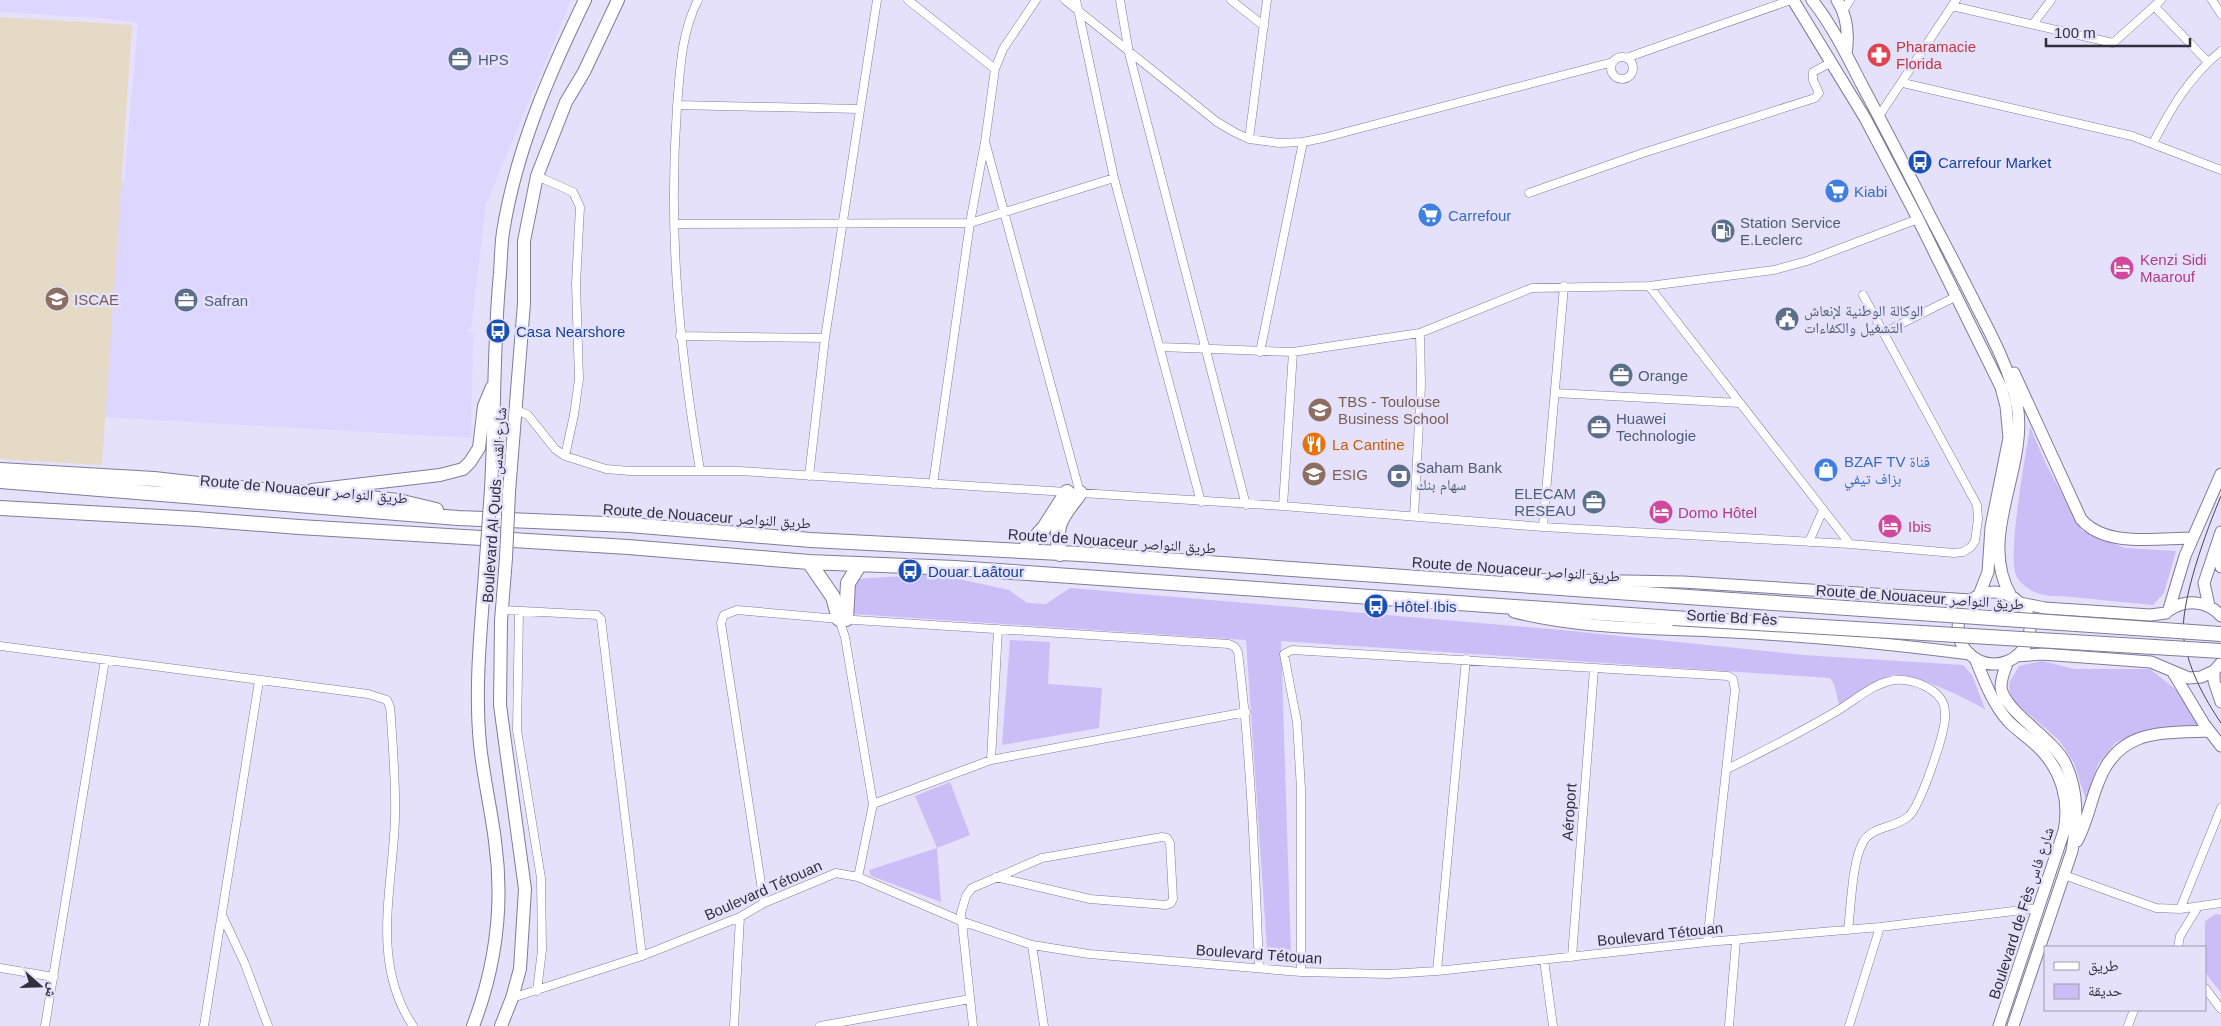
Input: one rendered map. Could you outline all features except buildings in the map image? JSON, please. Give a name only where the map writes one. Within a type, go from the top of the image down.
[{"type":"highway","points":[[0,470],[302,492],[407,503],[458,518]]},
{"type":"highway","name":"Route de Nouaceur طريق النواصر","points":[[0,481],[458,518],[629,525],[791,539],[1023,551],[2221,634]]},
{"type":"highway","points":[[1023,551],[1075,489]]},
{"type":"highway","points":[[1060,554],[1056,531],[1075,489]]},
{"type":"highway","points":[[0,508],[196,518],[298,527],[628,547],[809,562],[955,568],[1673,618],[2221,652]]},
{"type":"highway","points":[[809,562],[833,596],[843,619]]},
{"type":"highway","points":[[843,619],[848,584],[860,564]]},
{"type":"main road","name":"Boulevard Al Quds شارع القدس","points":[[473,1026],[486,992],[495,952],[498,919],[495,841],[480,743],[478,697],[491,489],[494,383],[503,233],[514,179],[536,108],[584,0]]},
{"type":"main road","name":"Boulevard Al Quds شارع القدس","points":[[501,1026],[512,998],[520,969],[524,889],[500,705],[502,610],[524,303],[524,241],[537,176],[563,109],[584,72],[618,0]]},
{"type":"main road","points":[[1792,0],[1832,62],[1918,219],[2000,386],[2008,421],[2005,460],[1991,527],[1988,572],[1975,598],[1962,612],[1958,627],[1964,646],[1973,656],[1988,663],[2042,654],[2136,660],[2164,666]]},
{"type":"main road","points":[[1812,0],[1846,54],[1879,116],[2002,359],[2012,384],[2018,422],[2015,462],[1999,544],[2000,574],[2029,618],[2030,626],[2027,643],[2012,658]]},
{"type":"main road","points":[[1837,0],[1843,11],[1848,31],[1846,54]]},
{"type":"main road","points":[[2002,359],[2015,375],[2081,519],[2089,528],[2102,534],[2126,538],[2192,538]]},
{"type":"main road","points":[[302,492],[440,475],[463,469],[479,448],[484,406],[494,383]]},
{"type":"main road","points":[[2221,474],[2192,538],[2168,611],[2156,629],[2154,639],[2155,649],[2164,666],[2174,674],[2209,731],[2221,746]]},
{"type":"main road","points":[[2220,533],[2221,567]]},
{"type":"main road","points":[[2209,606],[2204,584],[2220,533]]},
{"type":"main road","points":[[1490,584],[1504,579],[1518,578],[1601,579],[1975,598],[1995,592],[2045,608],[2150,615],[2168,611],[2189,602],[2209,606],[2221,615]]},
{"type":"main road","name":"Sortie Bd Fès","points":[[1493,606],[1550,619],[1609,626],[1825,638],[1973,656]]},
{"type":"main road","name":"Boulevard de Fès شارع فاس","points":[[1973,656],[1999,710],[2009,722],[2041,749],[2050,760],[2062,783],[2067,820],[1999,1026]]},
{"type":"main road","name":"Boulevard de Fès شارع فاس","points":[[2012,658],[2001,686],[2005,699],[2057,749],[2071,778],[2076,804],[2076,827],[2072,851],[2013,1026]]},
{"type":"main road","points":[[2174,674],[2196,678],[2218,668]]},
{"type":"main road","points":[[2218,668],[2214,681],[2221,702]]},
{"type":"main road","points":[[2072,851],[2086,822],[2107,763],[2122,746],[2148,736],[2209,731]]},
{"type":"street","points":[[698,0],[682,51],[674,152],[674,224],[680,336],[700,470]]},
{"type":"street","points":[[809,476],[825,338],[877,0]]},
{"type":"street","points":[[908,0],[995,69]]},
{"type":"street","points":[[933,484],[970,223],[985,142],[995,69],[1004,49],[1036,0]]},
{"type":"street","points":[[1065,0],[1217,122],[1249,139],[1266,142],[1303,142],[1613,62],[1619,58],[1626,58],[1792,0]]},
{"type":"street","points":[[1076,0],[1114,178],[1201,502]]},
{"type":"street","points":[[1120,0],[1129,53],[1204,350],[1246,505]]},
{"type":"street","points":[[1230,0],[1264,26]]},
{"type":"street","points":[[1249,139],[1267,0]]},
{"type":"street","points":[[1843,11],[1850,0]]},
{"type":"street","points":[[2033,24],[2051,0]]},
{"type":"street","points":[[1879,116],[1903,83],[1954,3],[2113,43],[2161,0]]},
{"type":"street","points":[[2212,0],[2221,14]]},
{"type":"street","points":[[2154,6],[2208,62]]},
{"type":"street","points":[[2153,143],[2178,98],[2208,62],[2221,51]]},
{"type":"street","points":[[1613,62],[1611,67],[1613,74],[1617,78],[1626,78],[1631,73],[1632,67],[1626,58]]},
{"type":"street","points":[[1529,193],[1643,153],[1815,98],[1819,93],[1812,76],[1813,72],[1832,62]]},
{"type":"street","points":[[1903,83],[2153,143],[2221,170]]},
{"type":"street","points":[[677,105],[859,109]]},
{"type":"street","points":[[985,142],[1075,489]]},
{"type":"street","points":[[1260,352],[1303,142]]},
{"type":"street","points":[[537,176],[573,192],[580,207],[576,284],[578,379],[573,422],[565,456]]},
{"type":"street","points":[[674,224],[843,223],[927,225],[970,223],[1114,178]]},
{"type":"street","points":[[1160,347],[1293,352],[1420,333],[1532,288],[1649,286],[1774,270],[1807,261],[1918,219]]},
{"type":"street","points":[[1543,527],[1564,286]]},
{"type":"street","points":[[1649,286],[1850,544]]},
{"type":"street","points":[[517,410],[528,415],[555,449],[565,456],[606,469],[700,470],[933,484],[1075,489],[1201,502],[1283,506],[1543,527],[1850,544],[1954,553],[1971,547],[1977,530],[1977,505],[1863,295]]},
{"type":"street","points":[[1883,333],[1957,296]]},
{"type":"street","points":[[1414,516],[1421,385],[1420,333]]},
{"type":"street","points":[[680,336],[825,338]]},
{"type":"street","points":[[1283,506],[1293,352]]},
{"type":"street","points":[[1555,393],[1740,403]]},
{"type":"street","points":[[1809,542],[1823,510]]},
{"type":"street","points":[[502,610],[597,615],[601,619],[642,956]]},
{"type":"street","points":[[764,903],[721,623],[724,616],[738,610],[843,619],[1229,644],[1235,647],[1238,652],[1246,712],[1254,820],[1259,968]]},
{"type":"street","points":[[519,611],[517,730],[541,878],[542,950],[537,991]]},
{"type":"street","points":[[843,619],[873,804],[858,877]]},
{"type":"street","points":[[991,760],[998,629]]},
{"type":"street","points":[[0,646],[373,695],[386,700],[390,707],[395,816],[385,927],[388,960],[394,982],[413,1026]]},
{"type":"street","points":[[1301,972],[1301,789],[1297,722],[1284,654],[1292,650],[1728,676],[1733,679],[1735,690],[1707,942]]},
{"type":"street","points":[[1438,971],[1466,659]]},
{"type":"street","points":[[46,1026],[105,660]]},
{"type":"street","name":"Aéroport","points":[[1572,956],[1594,669]]},
{"type":"street","points":[[204,1026],[259,681]]},
{"type":"street","points":[[1727,769],[1837,711],[1888,681],[1920,684],[1940,696],[1944,703],[1946,714],[1944,726],[1926,781],[1913,811],[1904,820],[1868,835],[1861,845],[1848,930]]},
{"type":"street","points":[[873,804],[991,760],[1246,712]]},
{"type":"street","points":[[2180,909],[2221,808]]},
{"type":"street","points":[[973,1026],[961,921],[963,903],[968,891],[976,885],[996,877],[1055,854],[1165,837],[1170,843],[1174,899],[1166,905],[1090,899],[996,877]]},
{"type":"street","name":"Boulevard Tétouan","points":[[512,998],[642,956],[740,917],[764,903],[827,875],[836,873],[858,877],[961,921],[1032,945],[1089,954],[1301,972],[1388,974],[1438,971],[1707,942],[1736,941],[1880,927],[2039,908]]},
{"type":"street","points":[[2064,875],[2148,906],[2180,909],[2221,903]]},
{"type":"street","points":[[2177,946],[2184,927],[2198,907]]},
{"type":"street","points":[[222,914],[246,964],[268,1026]]},
{"type":"street","points":[[734,1026],[740,917]]},
{"type":"street","points":[[1849,1026],[1880,927]]},
{"type":"street","points":[[1729,1026],[1736,941]]},
{"type":"street","points":[[1032,945],[1044,1026]]},
{"type":"street","points":[[1544,960],[1553,1026]]},
{"type":"street","points":[[0,968],[54,977]]},
{"type":"street","points":[[2206,989],[2221,1009]]},
{"type":"street","points":[[820,1026],[970,999]]},
{"type":"street","points":[[2128,1026],[2134,1011]]},
{"type":"shaded area","name":"Casa Nearshore","points":[[0,0],[571,0],[486,204],[471,329],[465,329],[473,334],[471,438],[105,417],[121,182],[124,181],[138,23],[100,18],[0,12]]},
{"type":"shaded area","name":"ISCAE","points":[[0,17],[132,25],[102,465],[0,459]]},
{"type":"green space","points":[[2030,427],[2046,464],[2082,531],[2125,548],[2176,551],[2164,593],[2153,605],[2049,596],[2029,589],[2019,581],[2014,564],[2015,527]]},
{"type":"green space","points":[[936,574],[1009,590],[1027,603],[1046,604],[1070,588],[1561,630],[1803,655],[1963,665],[1972,675],[1985,709],[1938,686],[1898,675],[1889,676],[1876,682],[1839,705],[1834,684],[1830,678],[1281,641],[1291,954],[1267,949],[1246,640],[853,614],[850,597],[856,579]]},
{"type":"green space","points":[[1010,640],[1050,642],[1048,684],[1102,688],[1099,728],[1002,745]]},
{"type":"green space","points":[[2042,661],[2074,669],[2150,669],[2180,693],[2198,726],[2145,732],[2116,742],[2098,764],[2086,800],[2074,763],[2059,740],[2010,698],[2009,683],[2019,666]]},
{"type":"green space","points":[[950,782],[970,835],[937,848],[915,796]]},
{"type":"green space","points":[[937,848],[941,902],[871,876],[869,870]]},
{"type":"green space","points":[[2216,914],[2221,915],[2221,993],[2206,973],[2205,921]]},
{"type":"tram line","points":[[2221,496],[2208,528],[2189,588],[2183,625],[2186,651],[2193,673],[2203,694],[2221,723]]},
{"type":"place","name":"Pharamacie Florida","points":[[1879,55]]},
{"type":"place","name":"HPS","points":[[460,59]]},
{"type":"place","name":"Carrefour Market","points":[[1920,162]]},
{"type":"place","name":"Kiabi","points":[[1837,191]]},
{"type":"place","name":"Carrefour","points":[[1430,215]]},
{"type":"place","name":"Station Service E.Leclerc","points":[[1723,231]]},
{"type":"place","name":"Kenzi Sidi Maarouf","points":[[2122,268]]},
{"type":"place","name":"ISCAE","points":[[57,299]]},
{"type":"place","name":"Safran","points":[[186,300]]},
{"type":"place","name":"الوكالة الوطنية لإنعاش التشغيل والكفاءات","points":[[1787,319]]},
{"type":"place","name":"Casa Nearshore","points":[[498,331]]},
{"type":"place","name":"Orange","points":[[1621,375]]},
{"type":"place","name":"TBS - Toulouse Business School","points":[[1320,410]]},
{"type":"place","name":"Huawei Technologie","points":[[1599,427]]},
{"type":"place","name":"La Cantine","points":[[1314,444]]},
{"type":"place","name":"BZAF TV قناة بزاف تيفي","points":[[1826,470]]},
{"type":"place","name":"ESIG","points":[[1314,474]]},
{"type":"place","name":"Saham Bank سهام بنك","points":[[1399,476]]},
{"type":"place","name":"ELECAM RESEAU","points":[[1594,502]]},
{"type":"place","name":"Domo Hôtel","points":[[1661,512]]},
{"type":"place","name":"Ibis","points":[[1890,526]]},
{"type":"place","name":"Douar Laâtour","points":[[910,571]]},
{"type":"place","name":"Hôtel Ibis","points":[[1376,606]]}]
